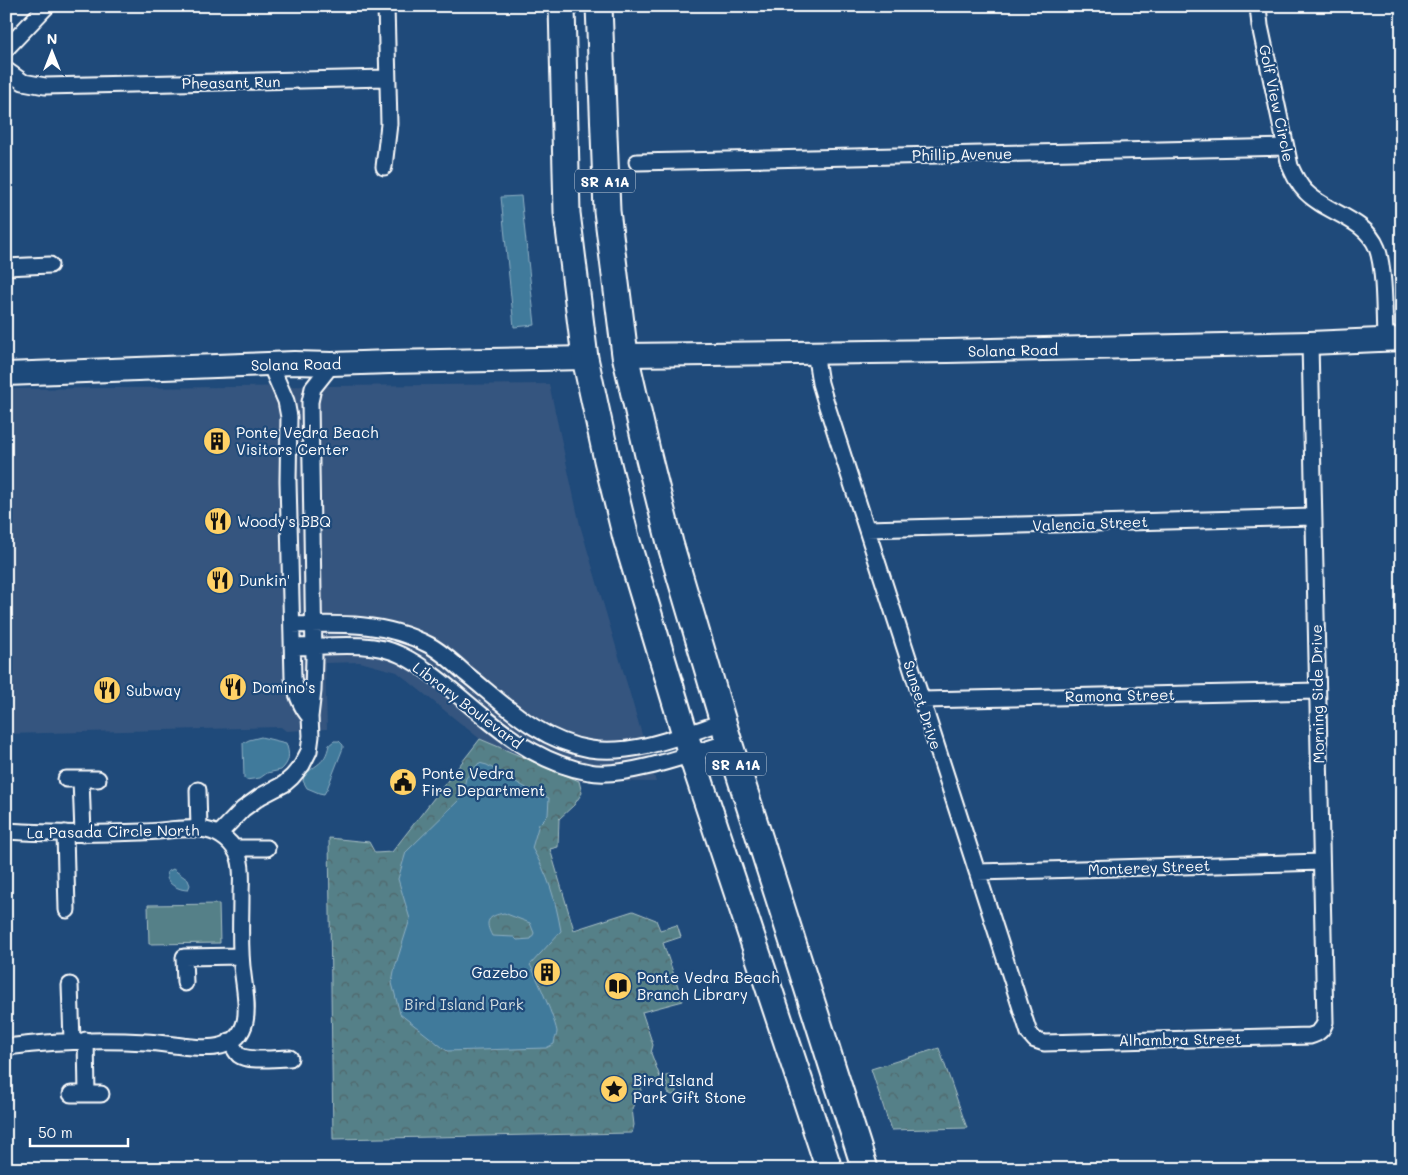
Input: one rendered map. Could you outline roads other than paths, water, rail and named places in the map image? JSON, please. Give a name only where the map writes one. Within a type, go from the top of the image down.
[{"type":"main road","name":"SR A1A","points":[[562,6],[567,213],[585,358],[607,460],[626,538],[688,744],[829,1169]]},
{"type":"main road","name":"SR A1A","points":[[599,6],[607,211],[625,355],[670,543],[726,732],[865,1169]]},
{"type":"main road","points":[[585,358],[625,355]]},
{"type":"street","points":[[6,49],[47,6]]},
{"type":"street","points":[[384,167],[389,124],[386,6]]},
{"type":"street","name":"Golf View Circle","points":[[1258,6],[1260,26],[1290,166],[1296,180],[1306,192],[1359,226],[1370,236],[1377,248],[1393,339]]},
{"type":"street","name":"Pheasant Run","points":[[6,70],[23,82],[45,86],[388,78]]},
{"type":"street","name":"Phillip Avenue","points":[[637,162],[1286,147]]},
{"type":"street","points":[[6,266],[50,266]]},
{"type":"street","name":"Solana Road","points":[[625,355],[948,351],[1310,343],[1393,339]]},
{"type":"street","name":"Morning Side Drive","points":[[1310,343],[1325,1022],[1319,1033],[1310,1036]]},
{"type":"street","name":"Sunset Drive","points":[[815,352],[820,383],[826,403],[1029,1033],[1035,1040],[1050,1043]]},
{"type":"street","name":"Solana Road","points":[[6,374],[270,364],[585,358]]},
{"type":"street","points":[[270,364],[286,401],[289,417],[288,481],[293,678],[303,710],[310,717]]},
{"type":"street","points":[[6,1047],[79,1040],[159,1042],[208,1048],[221,1046],[234,1038],[244,1025],[247,1014],[242,956],[241,868],[234,848],[219,834],[243,809],[292,777],[302,765],[308,751],[311,736],[310,717],[313,691],[314,647],[310,402],[313,388],[332,364]]},
{"type":"street","name":"Valencia Street","points":[[867,529],[1313,517]]},
{"type":"street","name":"Library Boulevard","points":[[292,625],[360,624],[385,628],[408,636],[431,646],[526,722],[548,736],[591,749],[614,750],[688,744],[726,732]]},
{"type":"street","name":"Library Boulevard","points":[[292,647],[366,647],[401,655],[433,676],[525,748],[548,759],[589,772],[603,774],[628,770],[688,744],[726,732]]},
{"type":"street","name":"Ramona Street","points":[[922,700],[1318,691]]},
{"type":"street","points":[[485,718],[499,700]]},
{"type":"street","points":[[83,834],[73,779],[98,779]]},
{"type":"street","points":[[198,790],[199,829]]},
{"type":"street","name":"La Pasada Circle North","points":[[6,831],[83,834],[199,829],[219,834]]},
{"type":"street","points":[[65,833],[67,910]]},
{"type":"street","points":[[234,848],[267,848]]},
{"type":"street","name":"Monterey Street","points":[[977,872],[1321,862]]},
{"type":"street","points":[[185,983],[184,958],[242,956]]},
{"type":"street","points":[[70,985],[79,1040],[94,1094],[71,1094]]},
{"type":"street","name":"Alhambra Street","points":[[1050,1043],[1310,1036]]},
{"type":"street","points":[[234,1038],[236,1052],[241,1056],[248,1058],[290,1058]]},
{"type":"place","name":"Ponte Vedra Beach Visitors Center","points":[[217,441]]},
{"type":"place","name":"Woody's BBQ","points":[[218,521]]},
{"type":"place","name":"Dunkin'","points":[[220,580]]},
{"type":"place","name":"Domino's","points":[[233,687]]},
{"type":"place","name":"Subway","points":[[107,690]]},
{"type":"place","name":"Ponte Vedra Fire Department","points":[[403,782]]},
{"type":"place","name":"Gazebo","points":[[547,972]]},
{"type":"place","name":"Ponte Vedra Beach Branch Library","points":[[618,986]]},
{"type":"place","name":"Bird Island Park Gift Stone","points":[[614,1089]]},
{"type":"park label","name":"Bird Island Park","points":[[464,1004]]}]
